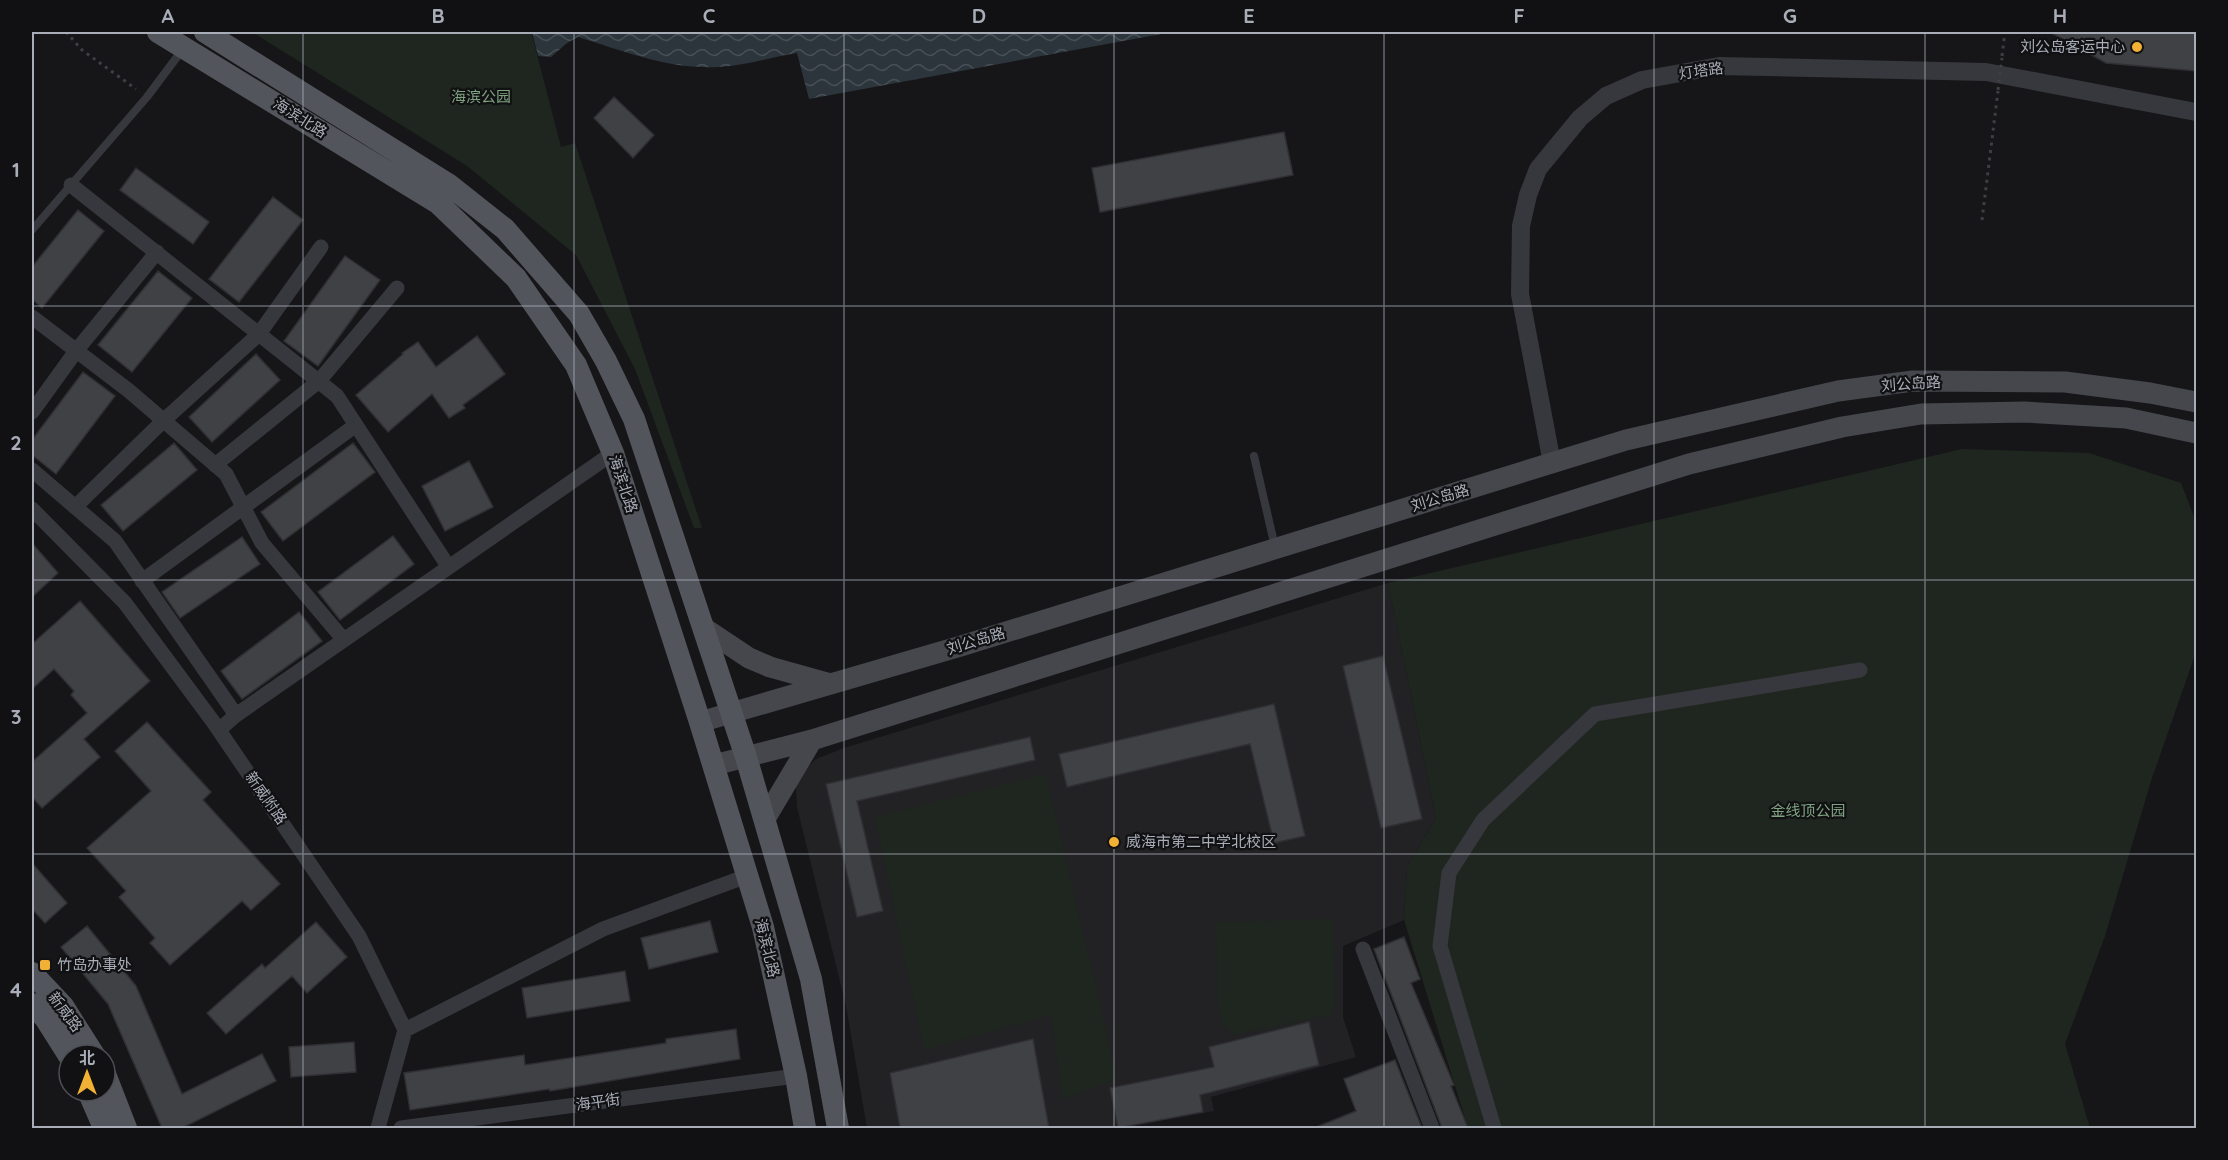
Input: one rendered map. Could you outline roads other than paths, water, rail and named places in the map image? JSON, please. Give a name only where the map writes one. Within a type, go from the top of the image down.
[{"type":"main road","name":"海滨北路","points":[[158,32],[438,203],[516,278],[576,365],[613,453],[714,765],[763,927],[796,1076],[805,1128]]},
{"type":"main road","name":"海滨北路","points":[[216,36],[448,184],[505,229],[579,314],[606,361],[634,419],[732,712],[765,819],[811,979],[838,1128]]},
{"type":"main road","name":"刘公岛路","points":[[700,722],[832,684],[1626,440],[1838,391],[1913,381],[2065,382],[2150,393],[2196,402]]},
{"type":"main road","name":"刘公岛路","points":[[714,765],[812,740],[1689,464],[1842,427],[1921,414],[2024,412],[2126,418],[2196,433]]},
{"type":"main road","points":[[704,628],[749,658],[770,667],[832,684]]},
{"type":"main road","points":[[765,819],[812,740]]},
{"type":"main road","name":"新威路","points":[[32,972],[63,1006],[86,1043]]},
{"type":"main road","name":"新威路","points":[[32,1004],[45,1018],[61,1043]]},
{"type":"main road","points":[[93,1103],[104,1128]]},
{"type":"main road","points":[[116,1103],[126,1128]]},
{"type":"street","name":"灯塔路","points":[[1552,463],[1520,294],[1521,226],[1528,195],[1538,169],[1580,118],[1606,96],[1642,80],[1719,66],[1986,72],[2196,112]]},
{"type":"street","points":[[71,184],[337,396],[448,566]]},
{"type":"street","points":[[75,507],[163,421],[259,334],[321,247]]},
{"type":"street","points":[[32,412],[76,351],[157,252]]},
{"type":"street","points":[[215,465],[319,381],[397,288]]},
{"type":"street","points":[[32,317],[226,474],[262,543],[344,640]]},
{"type":"street","points":[[142,581],[356,425]]},
{"type":"street","points":[[219,730],[236,715],[613,453]]},
{"type":"street","points":[[32,470],[115,541],[236,715]]},
{"type":"street","name":"新威附路","points":[[32,509],[125,603],[219,730],[359,936],[405,1030]]},
{"type":"street","points":[[1494,1128],[1440,946],[1449,873],[1483,820],[1595,714],[1860,670]]},
{"type":"street","points":[[378,1128],[405,1030],[603,929],[747,876]]},
{"type":"street","points":[[1363,949],[1432,1128]]},
{"type":"street","name":"海平街","points":[[401,1128],[796,1076]]},
{"type":"lane","points":[[32,230],[147,97],[184,48]]},
{"type":"lane","points":[[1254,456],[1276,548]]},
{"type":"water","points":[[532,32],[1172,32],[809,99],[797,53],[739,65],[683,66],[665,63],[578,37],[551,57],[538,56]]},
{"type":"place","name":"刘公岛客运中心","points":[[2137,47]]},
{"type":"place","name":"威海市第二中学北校区","points":[[1114,842]]},
{"type":"place","name":"竹岛办事处","points":[[45,965]]},
{"type":"park label","name":"海滨公园","points":[[481,97]]},
{"type":"park label","name":"金线顶公园","points":[[1808,811]]}]
